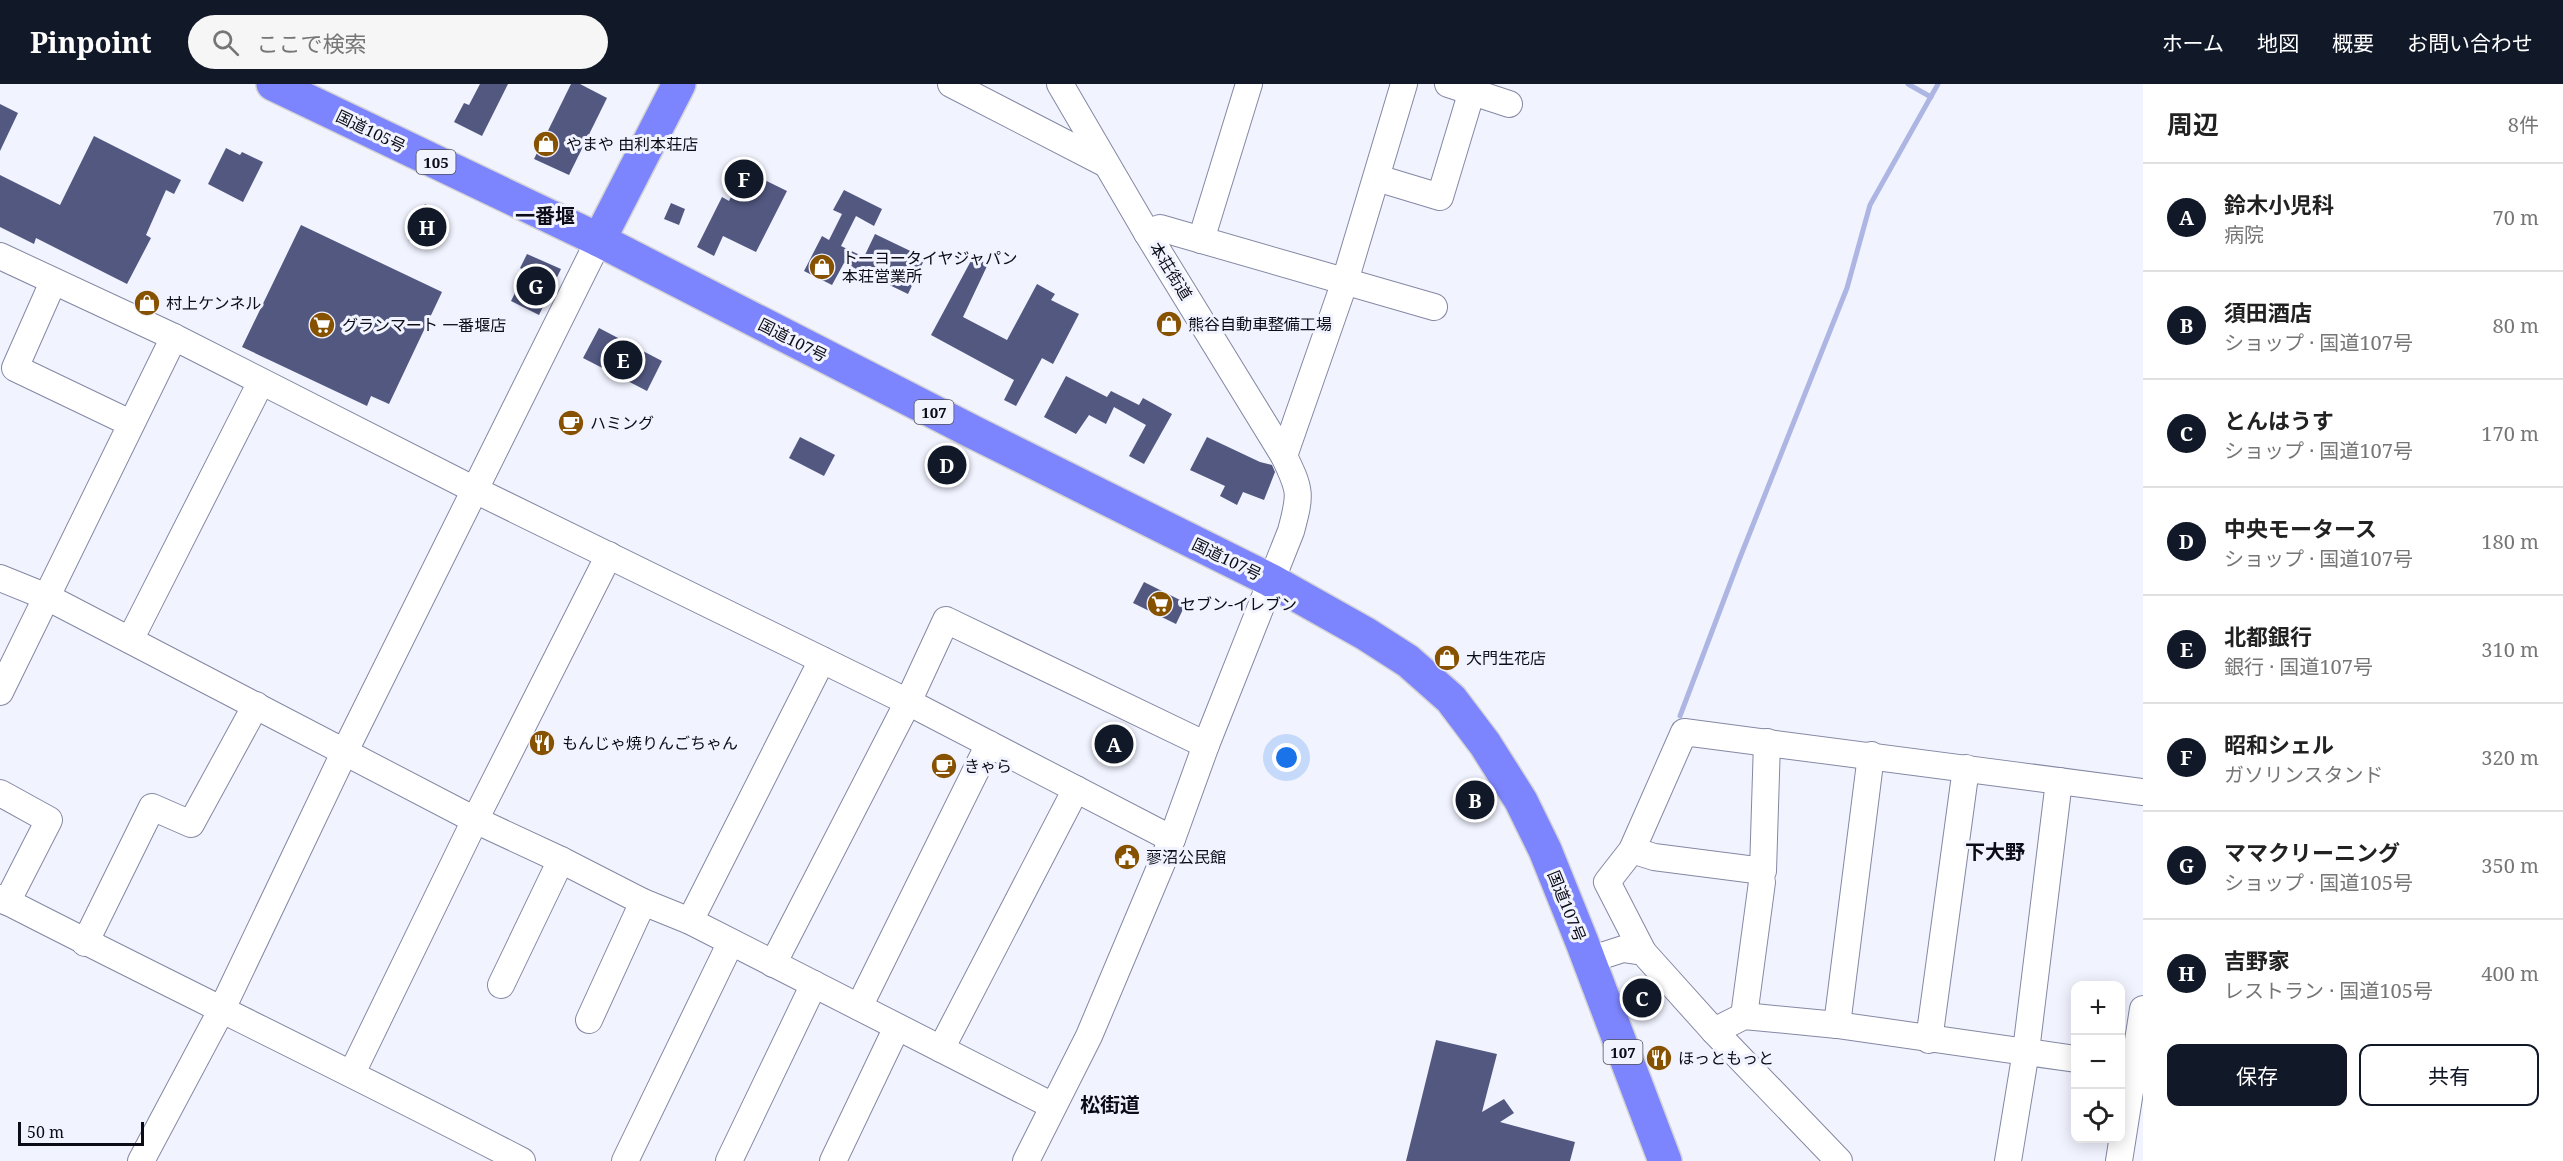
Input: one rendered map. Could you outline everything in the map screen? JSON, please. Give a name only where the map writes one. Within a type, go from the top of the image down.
[{"type":"highway","name":"国道105号","points":[[273,84],[599,240]]},
{"type":"highway","points":[[599,240],[679,84]]},
{"type":"highway","name":"国道107号","points":[[599,240],[975,433],[1270,580],[1366,634],[1408,661],[1451,699],[1485,744],[1521,801],[1545,850],[1665,1161]]},
{"type":"street","points":[[951,84],[1106,164]]},
{"type":"street","name":"本荘街道","points":[[1026,1161],[1089,1036],[1172,839],[1206,745],[1291,531],[1300,499],[1295,478],[1284,456],[1147,233],[1060,84]]},
{"type":"street","points":[[1201,240],[1249,84]]},
{"type":"street","points":[[1284,456],[1345,281],[1404,84]]},
{"type":"street","points":[[1448,84],[1473,88],[1509,104]]},
{"type":"street","points":[[1377,178],[1440,197],[1473,88]]},
{"type":"street","points":[[1147,233],[1160,228],[1434,307]]},
{"type":"street","points":[[141,1161],[222,1009],[345,751],[599,240]]},
{"type":"street","points":[[0,256],[174,337],[475,490],[908,702],[1172,839]]},
{"type":"street","points":[[52,282],[15,368],[130,423]]},
{"type":"street","points":[[0,692],[174,337]]},
{"type":"street","points":[[130,640],[261,382]]},
{"type":"street","points":[[352,1073],[475,820],[609,555]]},
{"type":"street","points":[[0,578],[47,597],[475,820],[643,902],[690,921],[730,944],[814,984],[1053,1107]]},
{"type":"street","points":[[773,964],[908,702],[946,620],[1206,745]]},
{"type":"street","points":[[690,921],[822,660]]},
{"type":"street","points":[[85,943],[152,807],[191,824],[256,705]]},
{"type":"street","points":[[1839,1161],[1714,1031],[1643,952],[1607,882],[1632,850],[1684,732],[2143,792]]},
{"type":"street","points":[[1632,850],[1654,857],[1763,871],[1767,742]]},
{"type":"street","points":[[859,1007],[989,744]]},
{"type":"street","points":[[1837,1025],[1871,755]]},
{"type":"street","points":[[1929,1040],[1966,768]]},
{"type":"street","points":[[2008,1161],[2026,1051],[2059,780]]},
{"type":"street","points":[[941,1049],[1076,789]]},
{"type":"street","points":[[0,793],[50,820],[4,900],[85,943],[352,1073],[522,1161]]},
{"type":"street","points":[[501,985],[561,860]]},
{"type":"street","points":[[1744,1016],[1762,882]]},
{"type":"street","points":[[589,1020],[643,902]]},
{"type":"street","points":[[625,1161],[730,944]]},
{"type":"street","points":[[1589,960],[1623,949],[1643,952]]},
{"type":"street","points":[[729,1161],[814,984]]},
{"type":"street","points":[[2120,1161],[2128,1069],[2143,1009]]},
{"type":"street","points":[[1714,1031],[1744,1016],[1837,1025],[1929,1040],[2071,1058]]},
{"type":"street","points":[[833,1161],[897,1027]]},
{"type":"building","points":[[480,84],[508,84],[482,136],[454,122],[464,103],[469,105]]},
{"type":"building","points":[[571,84],[580,84],[607,98],[569,175],[534,159]]},
{"type":"building","points":[[0,104],[18,113],[0,151]]},
{"type":"building","points":[[94,136],[181,180],[174,194],[166,190],[146,235],[151,238],[127,284],[36,238],[34,244],[0,227],[0,175],[60,205]]},
{"type":"building","points":[[226,148],[240,155],[242,152],[263,162],[243,202],[208,184]]},
{"type":"building","points":[[744,170],[787,191],[756,252],[723,236],[714,256],[697,247],[722,197],[729,201]]},
{"type":"building","points":[[844,190],[882,209],[874,226],[856,216],[841,246],[864,257],[875,234],[925,258],[908,294],[844,263],[832,285],[804,271],[822,236],[829,240],[842,214],[833,210]]},
{"type":"building","points":[[671,203],[685,209],[679,225],[664,219]]},
{"type":"building","points":[[425,204],[445,214],[429,249],[408,240]]},
{"type":"building","points":[[301,225],[442,292],[389,404],[371,396],[367,406],[242,347]]},
{"type":"building","points":[[527,254],[561,269],[539,315],[511,301],[526,271],[520,268]]},
{"type":"building","points":[[973,257],[988,264],[963,317],[1007,340],[1037,284],[1055,294],[1051,300],[1079,314],[1053,364],[1042,358],[1016,406],[1004,400],[1014,380],[931,335]]},
{"type":"building","points":[[599,328],[662,361],[647,391],[583,358]]},
{"type":"building","points":[[1066,376],[1107,397],[1111,391],[1139,405],[1143,398],[1172,414],[1144,464],[1129,456],[1146,425],[1114,407],[1106,424],[1089,415],[1076,434],[1044,417]]},
{"type":"building","points":[[800,437],[835,455],[824,476],[789,458]]},
{"type":"building","points":[[1207,437],[1260,462],[1272,465],[1275,472],[1264,500],[1243,492],[1237,505],[1220,496],[1225,486],[1190,470]]},
{"type":"building","points":[[1144,582],[1186,603],[1176,624],[1133,603]]},
{"type":"building","points":[[1436,1040],[1497,1054],[1482,1112],[1504,1099],[1514,1113],[1500,1122],[1575,1142],[1570,1161],[1406,1161]]},
{"type":"waterway","points":[[1908,84],[1931,97]]},
{"type":"waterway","points":[[1680,716],[1847,288],[1870,205],[1938,84]]},
{"type":"place","name":"やまや 由利本荘店","points":[[546,144]]},
{"type":"place","name":"昭和シェル","points":[[744,179]]},
{"type":"place","name":"吉野家","points":[[427,227]]},
{"type":"place","name":"トーヨータイヤジャパン 本荘営業所","points":[[822,267]]},
{"type":"place","name":"ママクリーニング","points":[[536,286]]},
{"type":"place","name":"村上ケンネル","points":[[147,303]]},
{"type":"place","name":"熊谷自動車整備工場","points":[[1169,324]]},
{"type":"place","name":"グランマート 一番堰店","points":[[322,325]]},
{"type":"place","name":"北都銀行","points":[[623,360]]},
{"type":"place","name":"ハミング","points":[[571,423]]},
{"type":"place","name":"中央モータース","points":[[947,465]]},
{"type":"place","name":"セブン-イレブン","points":[[1160,604]]},
{"type":"place","name":"大門生花店","points":[[1447,658]]},
{"type":"place","name":"もんじゃ焼りんごちゃん","points":[[542,743]]},
{"type":"place","name":"鈴木小児科","points":[[1114,744]]},
{"type":"place","name":"きゃら","points":[[944,766]]},
{"type":"place","name":"須田酒店","points":[[1475,800]]},
{"type":"place","name":"蓼沼公民館","points":[[1127,857]]},
{"type":"place","name":"とんはうす","points":[[1642,998]]},
{"type":"place","name":"ほっともっと","points":[[1659,1058]]},
{"type":"district","name":"一番堰","points":[[545,215]]},
{"type":"district","name":"下大野","points":[[1995,851]]},
{"type":"district","name":"松街道","points":[[1110,1104]]}]
